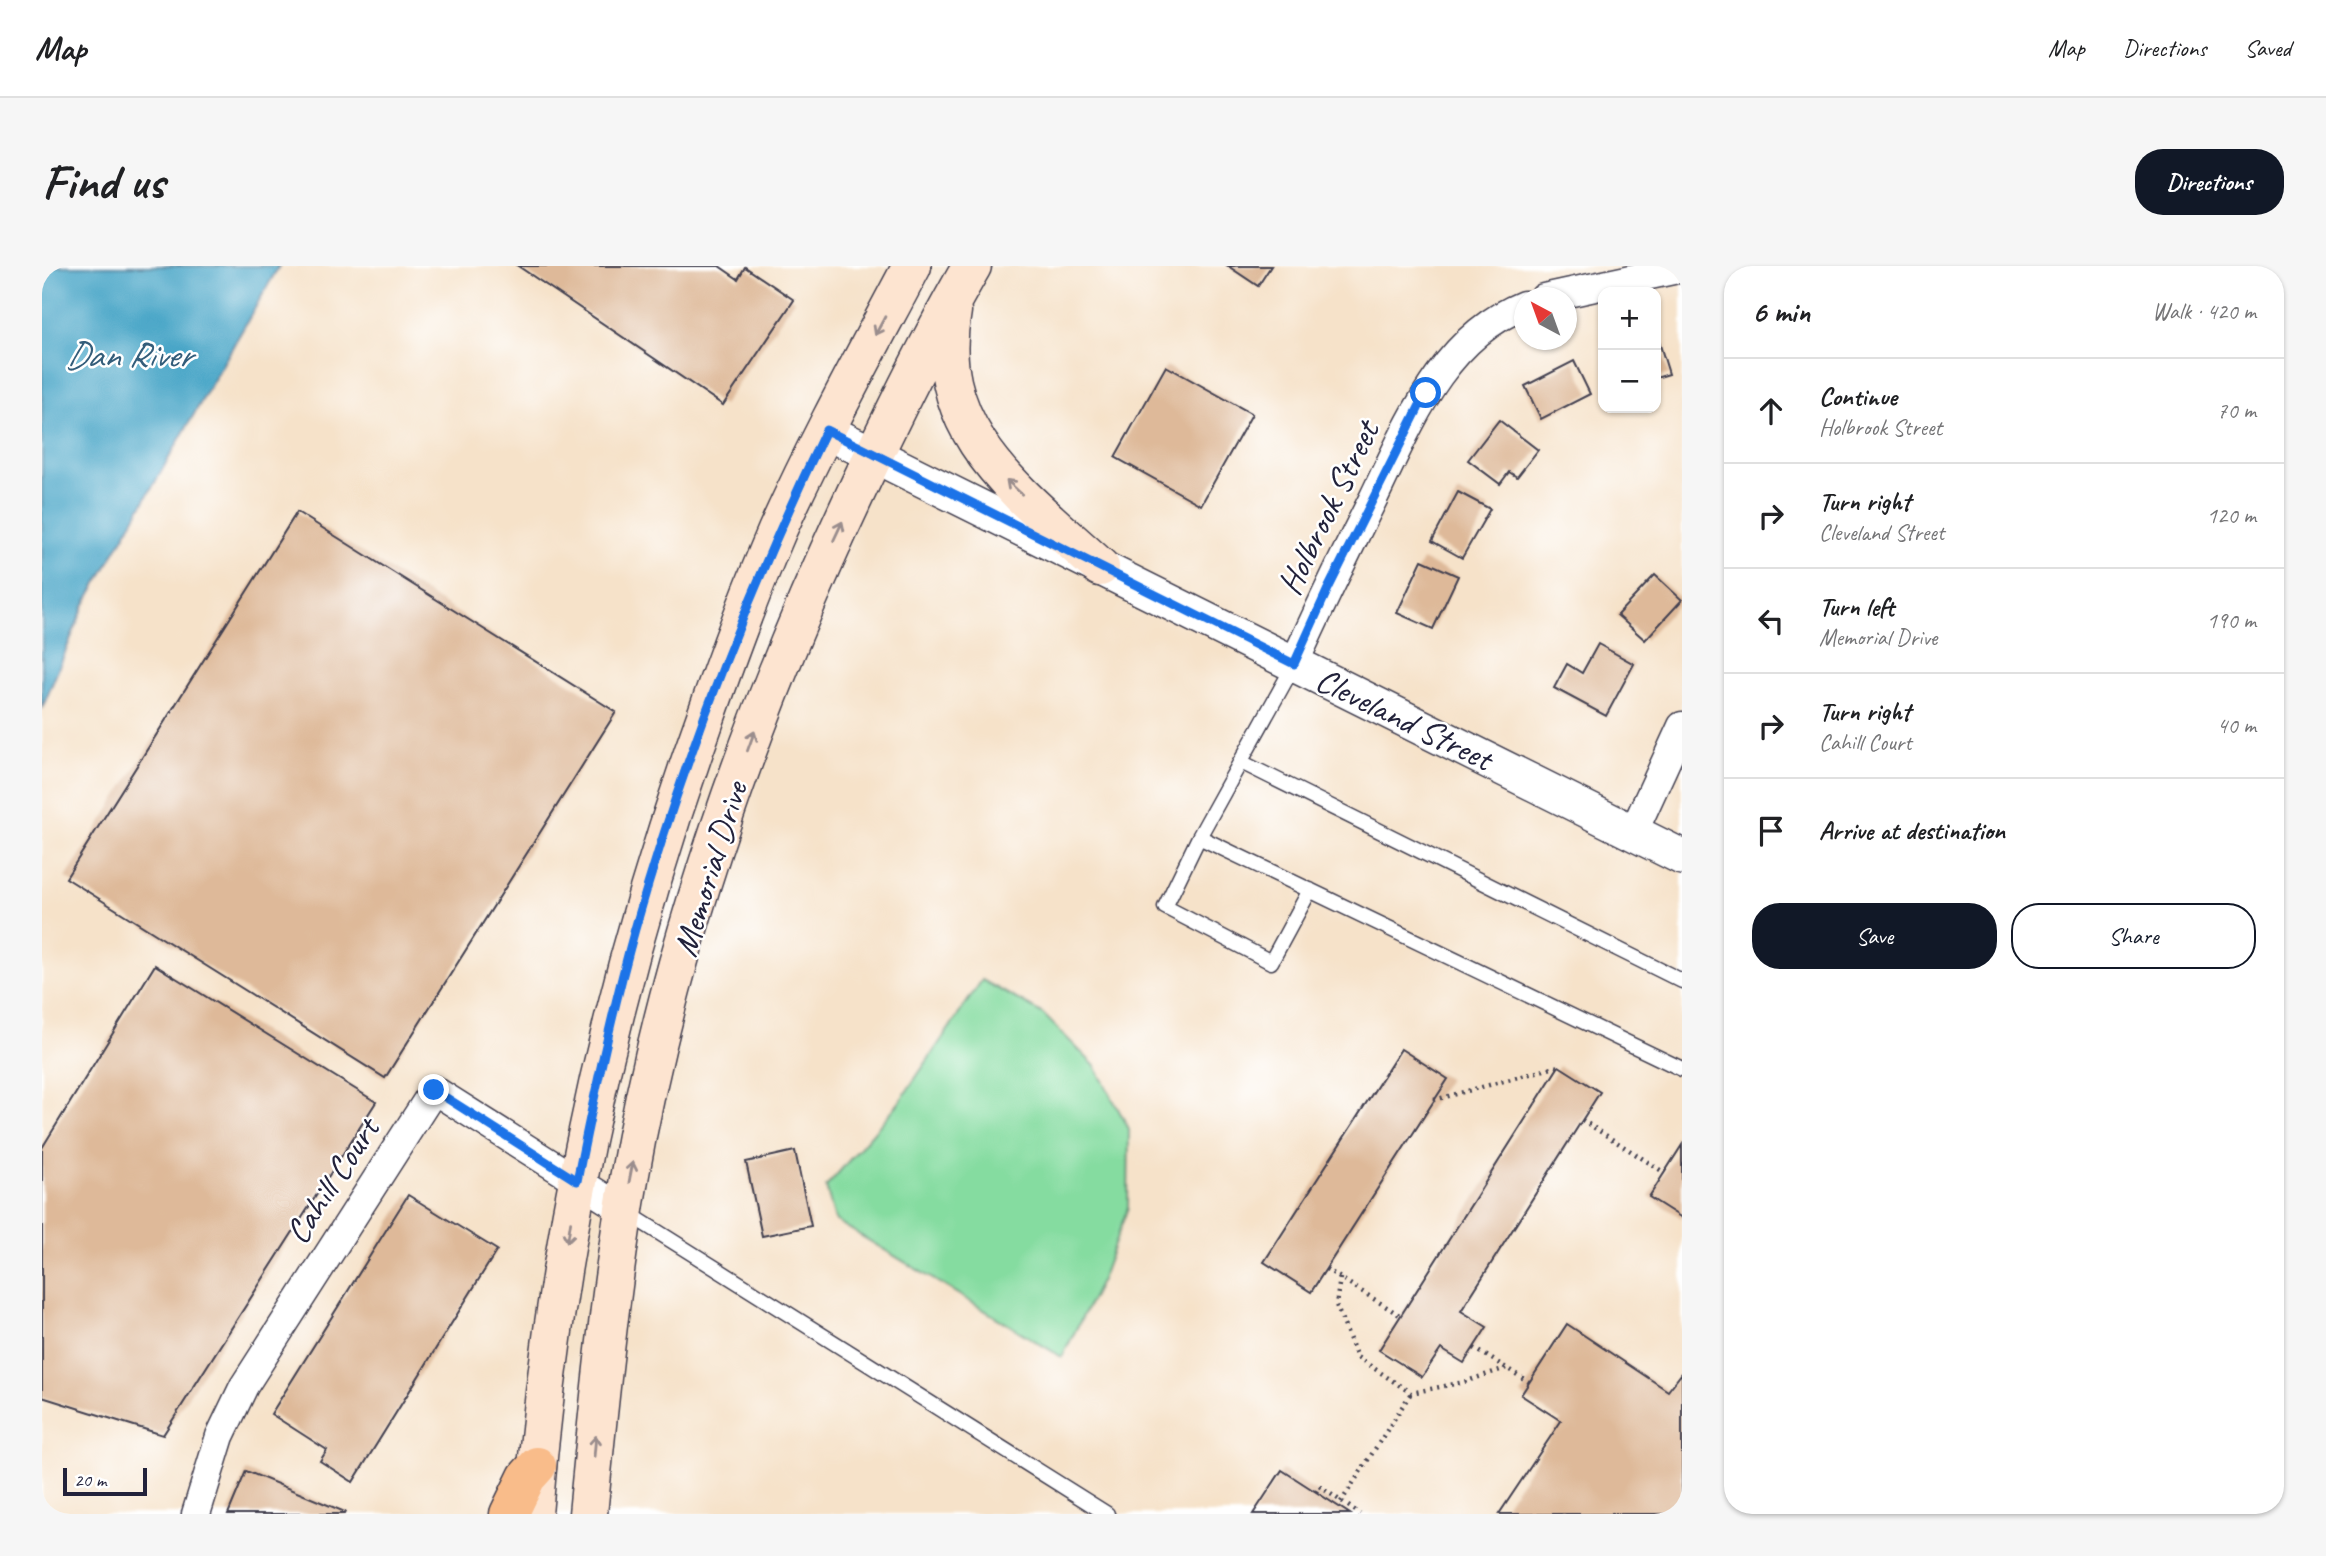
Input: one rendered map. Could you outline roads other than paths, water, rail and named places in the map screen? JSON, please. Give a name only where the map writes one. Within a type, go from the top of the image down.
[{"type":"main road","name":"Memorial Drive","points":[[533,1514],[553,1335],[577,1181],[604,1050],[636,928],[670,818],[736,633],[778,530],[906,268]]},
{"type":"main road","name":"Memorial Drive","points":[[588,1514],[602,1374],[625,1211],[663,1025],[701,888],[731,796],[784,653],[874,455],[964,280]]},
{"type":"main road","points":[[964,280],[949,328],[949,367],[955,397],[975,439],[993,468],[1100,567]]},
{"type":"main road","points":[[509,1514],[527,1477],[537,1466]]},
{"type":"street","points":[[1577,291],[1682,268]]},
{"type":"street","name":"Holbrook Street","points":[[1294,664],[1327,591],[1426,393],[1451,359],[1480,330],[1514,311]]},
{"type":"street","name":"Cleveland Street","points":[[826,430],[1682,857]]},
{"type":"street","points":[[1633,833],[1682,726]]},
{"type":"street","name":"Cahill Court","points":[[196,1514],[220,1437],[244,1386],[434,1090],[625,1211]]},
{"type":"lane","points":[[1294,664],[1199,836],[1165,907],[1271,961],[1310,890]]},
{"type":"lane","points":[[1241,762],[1682,981]]},
{"type":"lane","points":[[1199,836],[1682,1069]]},
{"type":"lane","points":[[625,1211],[1107,1514]]},
{"type":"water","name":"Dan River","points":[[42,266],[279,266],[84,606],[42,709]]}]
